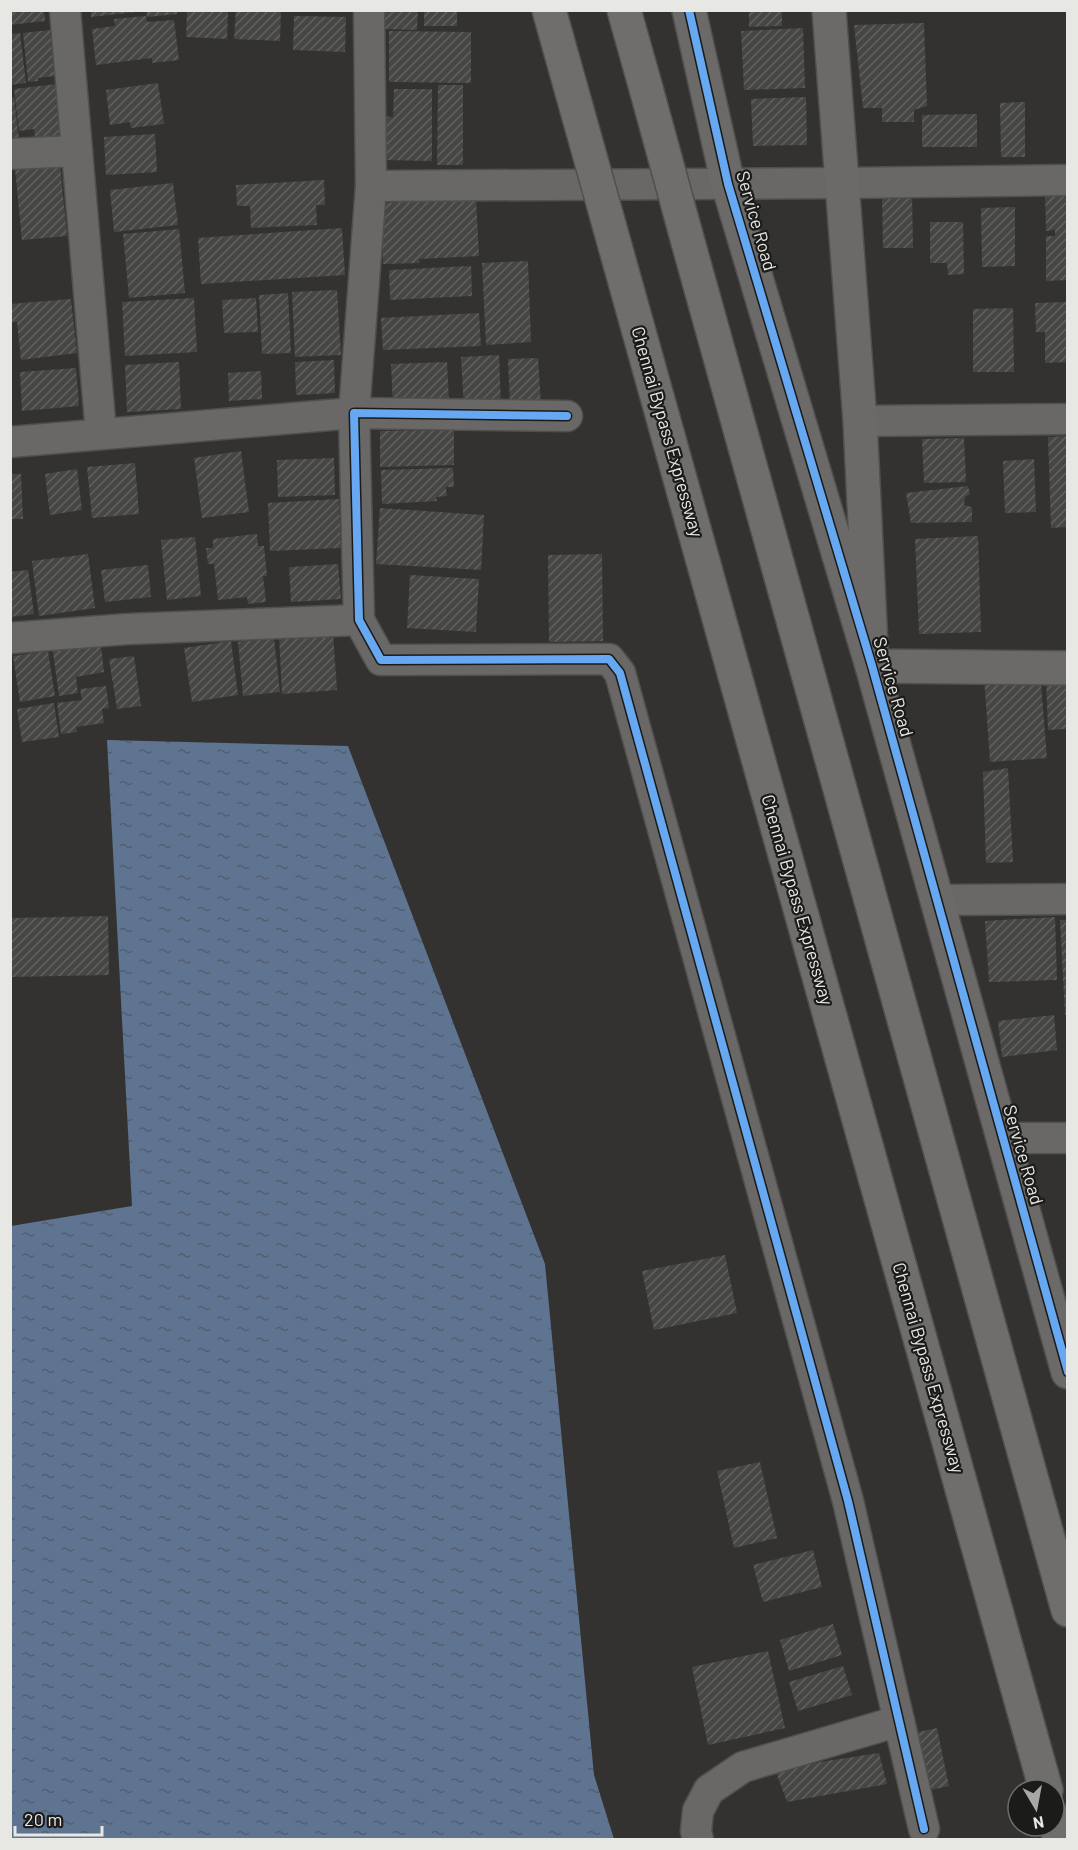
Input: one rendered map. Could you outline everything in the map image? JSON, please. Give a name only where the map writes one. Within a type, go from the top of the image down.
[{"type":"highway","name":"Chennai Bypass Expressway","points":[[549,10],[1043,1778]]},
{"type":"highway","points":[[624,10],[1068,1610]]},
{"type":"street","points":[[65,10],[101,433]]},
{"type":"street","points":[[369,10],[371,186],[354,412],[359,620],[381,660],[609,659],[620,673],[848,1502],[924,1829]]},
{"type":"street","name":"Service Road","points":[[689,10],[728,184],[872,666],[1003,1138],[1062,1328],[1068,1372]]},
{"type":"street","points":[[829,10],[860,422],[872,666],[1068,668]]},
{"type":"street","points":[[10,154],[77,151]]},
{"type":"street","points":[[371,186],[1068,180]]},
{"type":"street","points":[[10,442],[354,412],[567,416]]},
{"type":"street","points":[[860,422],[1068,419]]},
{"type":"street","points":[[10,638],[128,628],[359,620]]},
{"type":"street","points":[[937,900],[1068,899]]},
{"type":"street","points":[[1003,1138],[1068,1138]]},
{"type":"street","points":[[698,1839],[696,1831],[698,1811],[709,1790],[743,1767],[899,1721]]},
{"type":"water","points":[[107,740],[348,746],[545,1264],[594,1775],[614,1839],[11,1839],[11,1226],[132,1206]]},
{"type":"building","points":[[10,10],[44,10],[45,21],[10,25]]},
{"type":"building","points":[[91,10],[136,10],[136,12],[91,17]]},
{"type":"building","points":[[146,10],[177,10],[177,14],[147,17]]},
{"type":"building","points":[[236,10],[281,10],[280,41],[234,39]]},
{"type":"building","points":[[381,10],[418,10],[417,30],[381,29]]},
{"type":"building","points":[[424,10],[457,10],[457,26],[424,26]]},
{"type":"building","points":[[749,10],[782,10],[782,26],[749,27]]},
{"type":"building","points":[[187,11],[228,12],[227,39],[186,37]]},
{"type":"building","points":[[146,16],[147,22],[174,20],[179,60],[152,63],[152,58],[96,65],[92,29],[115,26],[114,19]]},
{"type":"building","points":[[294,16],[346,17],[345,52],[293,50]]},
{"type":"building","points":[[924,23],[927,106],[914,110],[914,122],[882,122],[882,108],[863,108],[854,25]]},
{"type":"building","points":[[803,28],[805,88],[744,90],[741,31]]},
{"type":"building","points":[[50,30],[55,76],[28,82],[23,33]]},
{"type":"building","points":[[389,31],[471,32],[471,83],[389,82]]},
{"type":"building","points":[[20,33],[26,83],[10,85],[10,34]]},
{"type":"building","points":[[158,83],[164,124],[131,128],[130,122],[110,125],[106,90]]},
{"type":"building","points":[[57,84],[64,137],[35,140],[34,129],[19,131],[14,89]]},
{"type":"building","points":[[438,85],[463,85],[463,165],[437,165]]},
{"type":"building","points":[[394,89],[432,89],[432,161],[381,160],[382,116],[393,117]]},
{"type":"building","points":[[14,97],[19,140],[10,141],[10,98]]},
{"type":"building","points":[[806,97],[807,145],[753,146],[751,99]]},
{"type":"building","points":[[1025,102],[1025,157],[1001,157],[1000,103]]},
{"type":"building","points":[[977,114],[977,147],[922,147],[922,115]]},
{"type":"building","points":[[155,134],[157,172],[106,175],[104,137]]},
{"type":"building","points":[[60,165],[67,236],[22,240],[15,169]]},
{"type":"building","points":[[324,180],[325,205],[316,205],[317,225],[251,228],[250,206],[237,206],[236,185]]},
{"type":"building","points":[[173,183],[178,225],[114,232],[110,190]]},
{"type":"building","points":[[1068,195],[1068,280],[1046,281],[1046,236],[1055,236],[1055,230],[1046,231],[1045,196]]},
{"type":"building","points":[[882,196],[912,196],[913,248],[883,248]]},
{"type":"building","points":[[476,198],[479,256],[419,259],[420,263],[383,264],[381,203]]},
{"type":"building","points":[[1015,207],[1015,266],[982,267],[981,208]]},
{"type":"building","points":[[930,222],[963,222],[964,274],[948,275],[947,263],[930,263]]},
{"type":"building","points":[[342,228],[345,275],[201,284],[198,238]]},
{"type":"building","points":[[179,229],[185,293],[129,298],[123,234]]},
{"type":"building","points":[[528,261],[531,342],[486,345],[482,263]]},
{"type":"building","points":[[471,266],[472,296],[390,300],[389,270]]},
{"type":"building","points":[[337,290],[341,355],[295,357],[292,292]]},
{"type":"building","points":[[288,293],[291,353],[262,354],[259,295]]},
{"type":"building","points":[[194,298],[197,352],[125,356],[122,302]]},
{"type":"building","points":[[256,298],[258,332],[224,333],[222,300]]},
{"type":"building","points":[[71,299],[77,353],[21,360],[17,322],[10,322],[10,304]]},
{"type":"building","points":[[1068,302],[1068,362],[1045,363],[1045,332],[1036,332],[1035,303]]},
{"type":"building","points":[[1013,308],[1014,372],[973,372],[973,309]]},
{"type":"building","points":[[479,313],[481,346],[383,350],[381,318]]},
{"type":"building","points":[[499,355],[501,406],[464,408],[461,357]]},
{"type":"building","points":[[538,358],[541,405],[510,407],[508,359]]},
{"type":"building","points":[[334,360],[335,393],[296,395],[295,362]]},
{"type":"building","points":[[179,362],[181,409],[127,412],[125,365]]},
{"type":"building","points":[[447,362],[449,403],[393,406],[391,364]]},
{"type":"building","points":[[76,368],[79,406],[22,411],[20,372]]},
{"type":"building","points":[[261,371],[262,399],[229,401],[228,373]]},
{"type":"building","points":[[454,430],[454,465],[380,467],[380,431]]},
{"type":"building","points":[[1068,436],[1068,527],[1051,528],[1048,437]]},
{"type":"building","points":[[964,438],[966,482],[924,483],[922,439]]},
{"type":"building","points":[[241,451],[249,512],[202,518],[194,458]]},
{"type":"building","points":[[334,458],[335,495],[278,497],[277,460]]},
{"type":"building","points":[[1034,459],[1036,512],[1005,513],[1003,461]]},
{"type":"building","points":[[135,463],[139,514],[92,518],[87,467]]},
{"type":"building","points":[[453,468],[454,487],[446,487],[447,496],[436,497],[437,501],[382,504],[381,470]]},
{"type":"building","points":[[77,469],[82,510],[50,515],[45,474]]},
{"type":"building","points":[[10,474],[21,474],[23,519],[10,519]]},
{"type":"building","points":[[968,486],[970,494],[965,497],[964,505],[972,507],[972,522],[911,523],[906,493]]},
{"type":"building","points":[[339,499],[341,548],[270,551],[268,503]]},
{"type":"building","points":[[380,508],[484,515],[481,570],[376,564]]},
{"type":"building","points":[[257,534],[258,546],[264,546],[267,576],[263,576],[266,602],[248,604],[247,597],[218,600],[214,564],[208,564],[206,548],[213,548],[213,539]]},
{"type":"building","points":[[978,536],[981,632],[919,634],[915,539]]},
{"type":"building","points":[[195,537],[201,596],[167,600],[161,540]]},
{"type":"building","points":[[88,554],[95,608],[39,616],[32,561]]},
{"type":"building","points":[[602,554],[603,641],[549,642],[548,555]]},
{"type":"building","points":[[338,564],[341,599],[291,602],[289,567]]},
{"type":"building","points":[[148,565],[151,597],[105,602],[101,570]]},
{"type":"building","points":[[28,570],[34,614],[10,617],[10,572]]},
{"type":"building","points":[[410,575],[479,579],[476,632],[407,628]]},
{"type":"building","points":[[333,633],[337,690],[282,694],[279,636]]},
{"type":"building","points":[[100,638],[104,672],[76,677],[78,693],[59,696],[52,645]]},
{"type":"building","points":[[274,638],[280,692],[243,696],[238,642]]},
{"type":"building","points":[[231,641],[238,695],[192,702],[184,648]]},
{"type":"building","points":[[48,651],[55,696],[20,702],[13,656]]},
{"type":"building","points":[[134,656],[141,706],[117,709],[109,659]]},
{"type":"building","points":[[1040,672],[1047,758],[990,762],[984,677]]},
{"type":"building","points":[[1068,677],[1068,729],[1048,730],[1046,678]]},
{"type":"building","points":[[106,686],[109,708],[102,709],[104,723],[76,727],[77,732],[61,734],[57,703],[82,700],[80,689]]},
{"type":"building","points":[[54,703],[59,737],[22,742],[17,709]]},
{"type":"building","points":[[1008,768],[1013,862],[986,863],[983,772]]},
{"type":"building","points":[[108,916],[109,975],[10,977],[10,918]]},
{"type":"building","points":[[1055,917],[1057,980],[989,982],[985,921]]},
{"type":"building","points":[[1060,920],[1068,920],[1068,1015],[1065,1015]]},
{"type":"building","points":[[1054,1015],[1057,1050],[1002,1057],[998,1021]]},
{"type":"building","points":[[725,1255],[737,1313],[654,1330],[642,1271]]},
{"type":"building","points":[[760,1462],[777,1538],[734,1548],[717,1471]]},
{"type":"building","points":[[813,1550],[822,1587],[763,1602],[753,1565]]},
{"type":"building","points":[[833,1624],[842,1655],[789,1671],[780,1640]]},
{"type":"building","points":[[768,1651],[785,1728],[708,1745],[692,1667]]},
{"type":"building","points":[[843,1666],[852,1695],[798,1711],[789,1682]]},
{"type":"building","points":[[937,1728],[949,1786],[917,1793],[905,1735]]},
{"type":"building","points":[[879,1753],[887,1784],[787,1802],[776,1772],[820,1762]]},
{"type":"cycle path","points":[[689,10],[728,184],[872,666],[1068,1372]]},
{"type":"cycle path","points":[[567,416],[354,413],[359,620],[381,660],[609,659],[620,673],[848,1501],[924,1829]]}]
